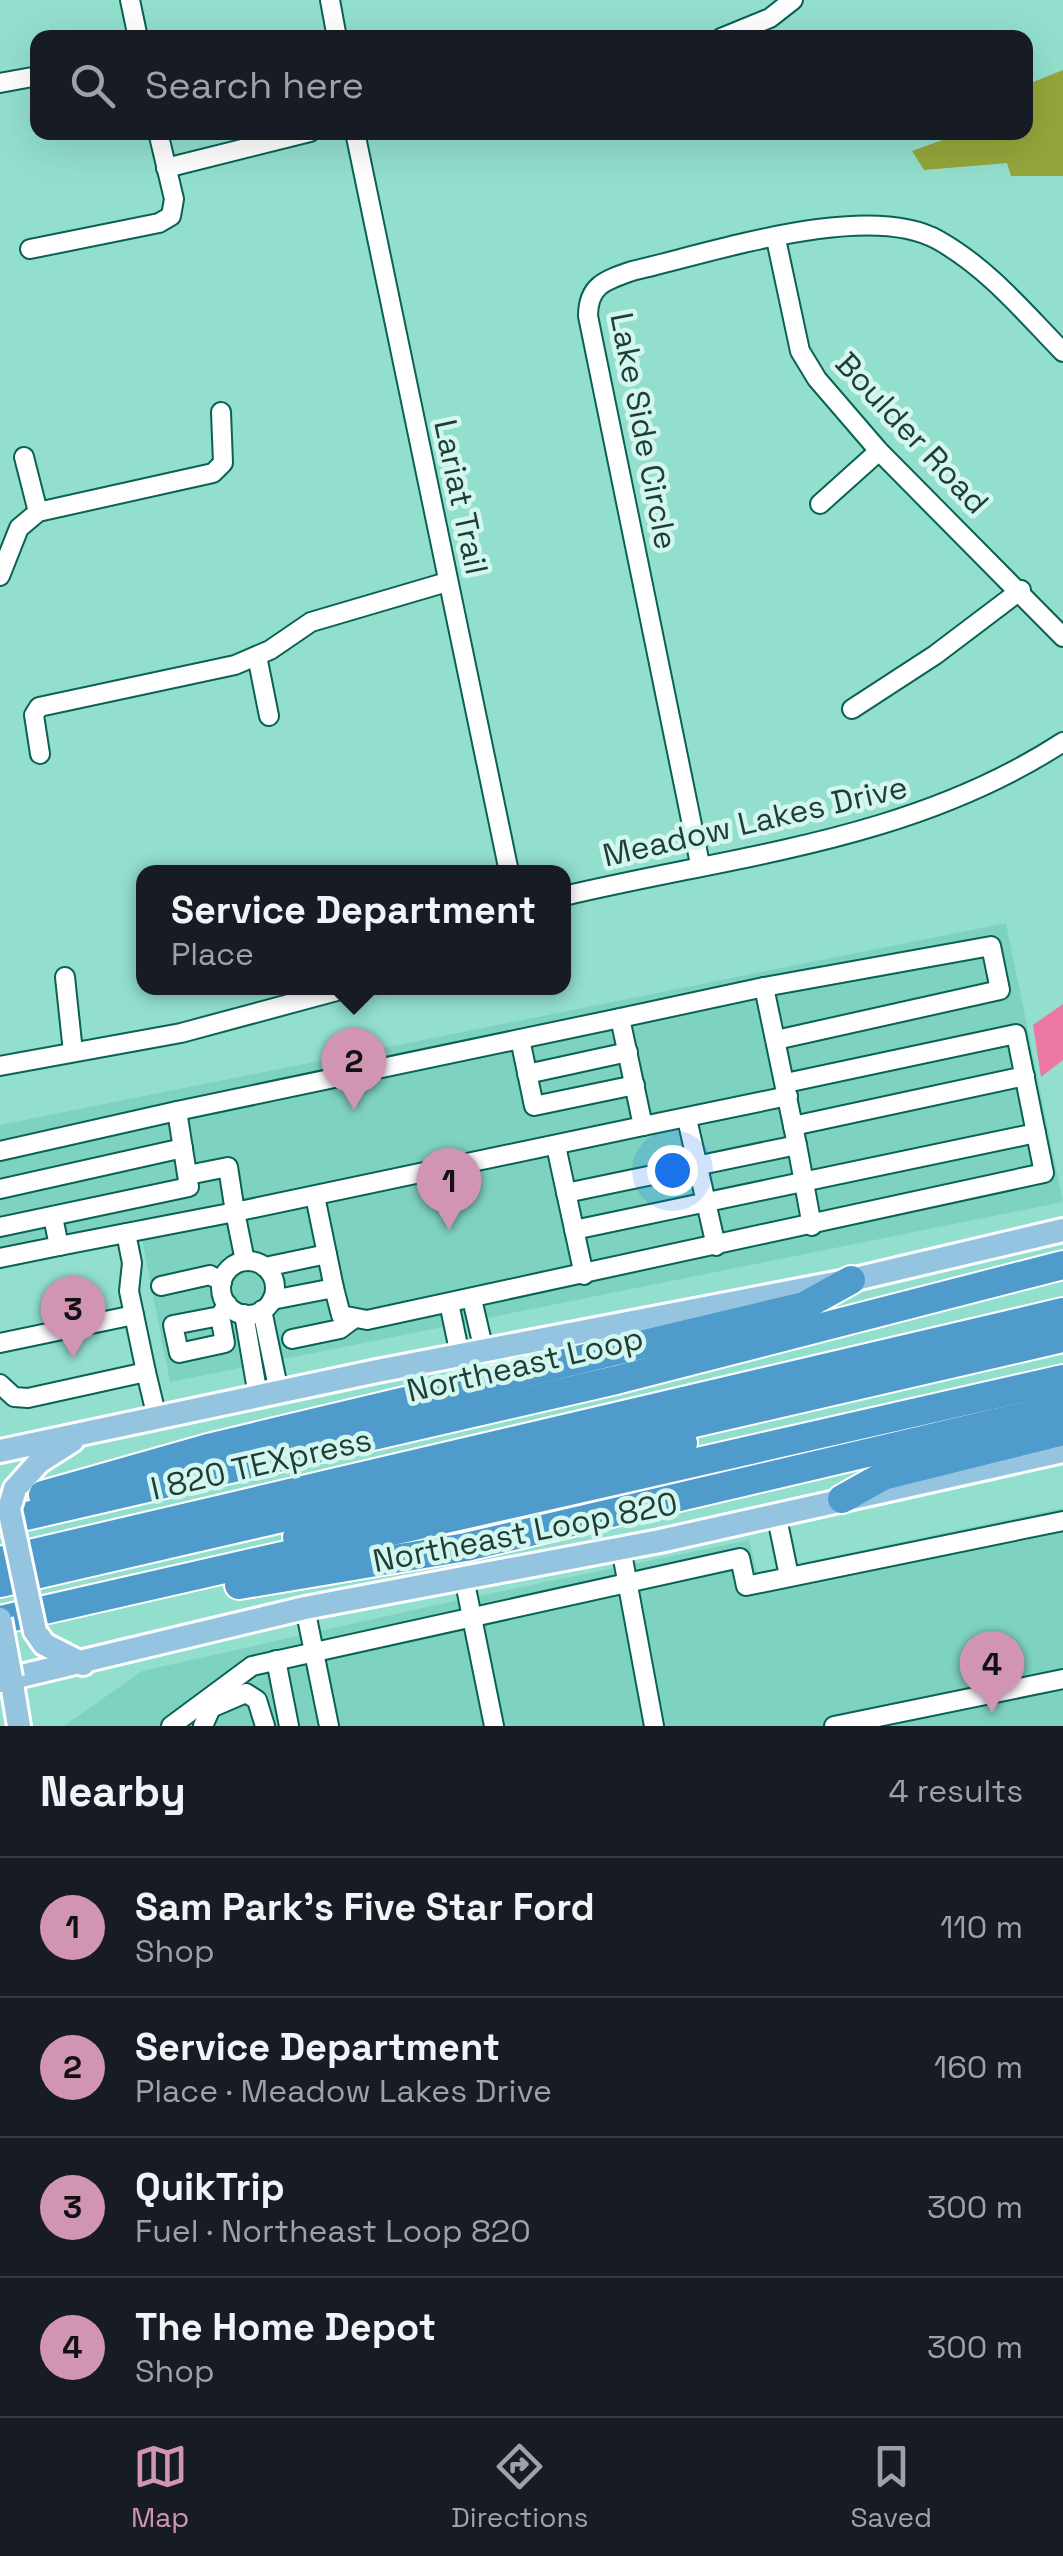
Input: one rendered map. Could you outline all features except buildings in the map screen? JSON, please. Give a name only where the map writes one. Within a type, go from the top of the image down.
[{"type":"highway","name":"Northeast Loop","points":[[0,1522],[654,1370],[1063,1265]]},
{"type":"highway","points":[[7,1498],[804,1306],[851,1280]]},
{"type":"highway","name":"I 820 TEXpress","points":[[0,1561],[1063,1312]]},
{"type":"highway","name":"I 820 TEXpress","points":[[0,1583],[1063,1338]]},
{"type":"highway","points":[[0,1619],[1063,1380]]},
{"type":"highway","points":[[0,1608],[634,1456],[741,1427],[830,1390]]},
{"type":"highway","points":[[148,1586],[197,1590],[466,1547],[1056,1416]]},
{"type":"highway","points":[[842,1499],[883,1476],[1056,1416]]},
{"type":"main road","points":[[0,1451],[268,1394],[851,1280],[1063,1230]]},
{"type":"main road","points":[[83,1433],[39,1462],[7,1498],[35,1631],[44,1644],[83,1664]]},
{"type":"main road","points":[[0,1437],[34,1444]]},
{"type":"main road","name":"Northeast Loop 820","points":[[5,1680],[305,1608],[621,1548],[1063,1451]]},
{"type":"main road","points":[[0,1619],[5,1680],[19,1726]]},
{"type":"street","points":[[130,0],[136,30]]},
{"type":"street","points":[[330,0],[336,30]]},
{"type":"street","points":[[741,30],[770,18],[792,0]]},
{"type":"street","points":[[0,83],[30,77]]},
{"type":"street","points":[[30,249],[158,223],[172,216],[174,199],[160,140]]},
{"type":"street","points":[[166,168],[278,140]]},
{"type":"street","name":"Lariat Trail","points":[[357,140],[508,865]]},
{"type":"street","name":"Lake Side Circle","points":[[700,864],[588,302],[598,284],[632,270],[776,239],[866,224],[898,226],[935,238],[975,264],[1063,352]]},
{"type":"street","name":"Boulder Road","points":[[776,239],[800,351],[817,379],[879,451],[1021,590],[1063,637]]},
{"type":"street","points":[[0,576],[19,528],[38,512],[212,474],[223,463],[221,412]]},
{"type":"street","points":[[820,504],[879,451]]},
{"type":"street","points":[[24,457],[38,512]]},
{"type":"street","points":[[40,754],[34,715],[39,707],[257,656],[311,622],[447,582]]},
{"type":"street","points":[[852,709],[934,655],[1021,590]]},
{"type":"street","points":[[257,656],[269,716]]},
{"type":"street","name":"Meadow Lakes Drive","points":[[571,894],[908,820],[985,788],[1063,742]]},
{"type":"street","points":[[0,1151],[764,988],[991,946],[1000,990],[776,1040]]},
{"type":"street","points":[[65,977],[73,1052]]},
{"type":"street","points":[[764,988],[812,1226]]},
{"type":"street","points":[[0,1066],[181,1033],[289,996]]},
{"type":"street","points":[[620,1018],[644,1126]]},
{"type":"street","points":[[0,1258],[687,1118],[1016,1034],[1044,1173],[449,1304],[352,1320],[340,1329],[292,1339]]},
{"type":"street","points":[[520,1039],[534,1106],[635,1085]]},
{"type":"street","points":[[527,1074],[628,1052]]},
{"type":"street","points":[[566,1193],[698,1166],[795,1135],[1024,1076]]},
{"type":"street","points":[[0,1227],[189,1187],[177,1111]]},
{"type":"street","points":[[687,1118],[716,1246]]},
{"type":"street","points":[[574,1230],[1036,1133]]},
{"type":"street","points":[[556,1146],[584,1275]]},
{"type":"street","points":[[0,1188],[183,1148]]},
{"type":"street","points":[[188,1175],[228,1167],[245,1261]]},
{"type":"street","points":[[315,1196],[341,1315],[352,1320]]},
{"type":"street","points":[[52,1217],[59,1246]]},
{"type":"street","points":[[126,1233],[134,1314],[157,1418]]},
{"type":"street","points":[[328,1254],[265,1267],[245,1261],[230,1268],[222,1282],[223,1310],[260,1308],[334,1288]]},
{"type":"street","points":[[265,1267],[274,1282],[260,1308],[268,1394]]},
{"type":"street","points":[[161,1286],[210,1275],[222,1282]]},
{"type":"street","points":[[472,1298],[484,1351]]},
{"type":"street","points":[[449,1304],[460,1356]]},
{"type":"street","points":[[0,1342],[134,1314]]},
{"type":"street","points":[[0,1384],[14,1398],[28,1398],[146,1372]]},
{"type":"street","points":[[776,1513],[789,1576]]},
{"type":"street","points":[[175,1725],[252,1666],[276,1660],[740,1558],[746,1586],[1063,1520]]},
{"type":"street","points":[[621,1548],[654,1726]]},
{"type":"street","points":[[464,1578],[494,1726]]},
{"type":"street","points":[[305,1608],[329,1726]]},
{"type":"street","points":[[276,1660],[289,1726]]},
{"type":"street","points":[[834,1726],[1063,1679]]},
{"type":"street","points":[[203,1726],[211,1708],[246,1693],[257,1700],[259,1721]]},
{"type":"street","points":[[212,1726],[228,1708],[240,1704],[259,1721]]},
{"type":"shaded area","points":[[1063,70],[1063,176],[1011,176],[1007,163],[924,170],[912,151],[943,140],[1033,140],[1033,82]]},
{"type":"shaded area","points":[[1006,923],[1063,1202],[170,1382],[138,1219],[0,1248],[0,1125]]},
{"type":"shaded area","points":[[1063,1004],[1063,1060],[1041,1077],[1033,1025]]},
{"type":"shaded area","points":[[1063,1508],[1063,1726],[64,1726],[142,1671],[445,1603],[749,1540],[757,1572]]},
{"type":"place","name":"Service Department","points":[[354,1110]]},
{"type":"place","name":"Sam Park's Five Star Ford","points":[[449,1230]]},
{"type":"place","name":"QuikTrip","points":[[73,1358]]},
{"type":"place","name":"The Home Depot","points":[[992,1713]]}]
